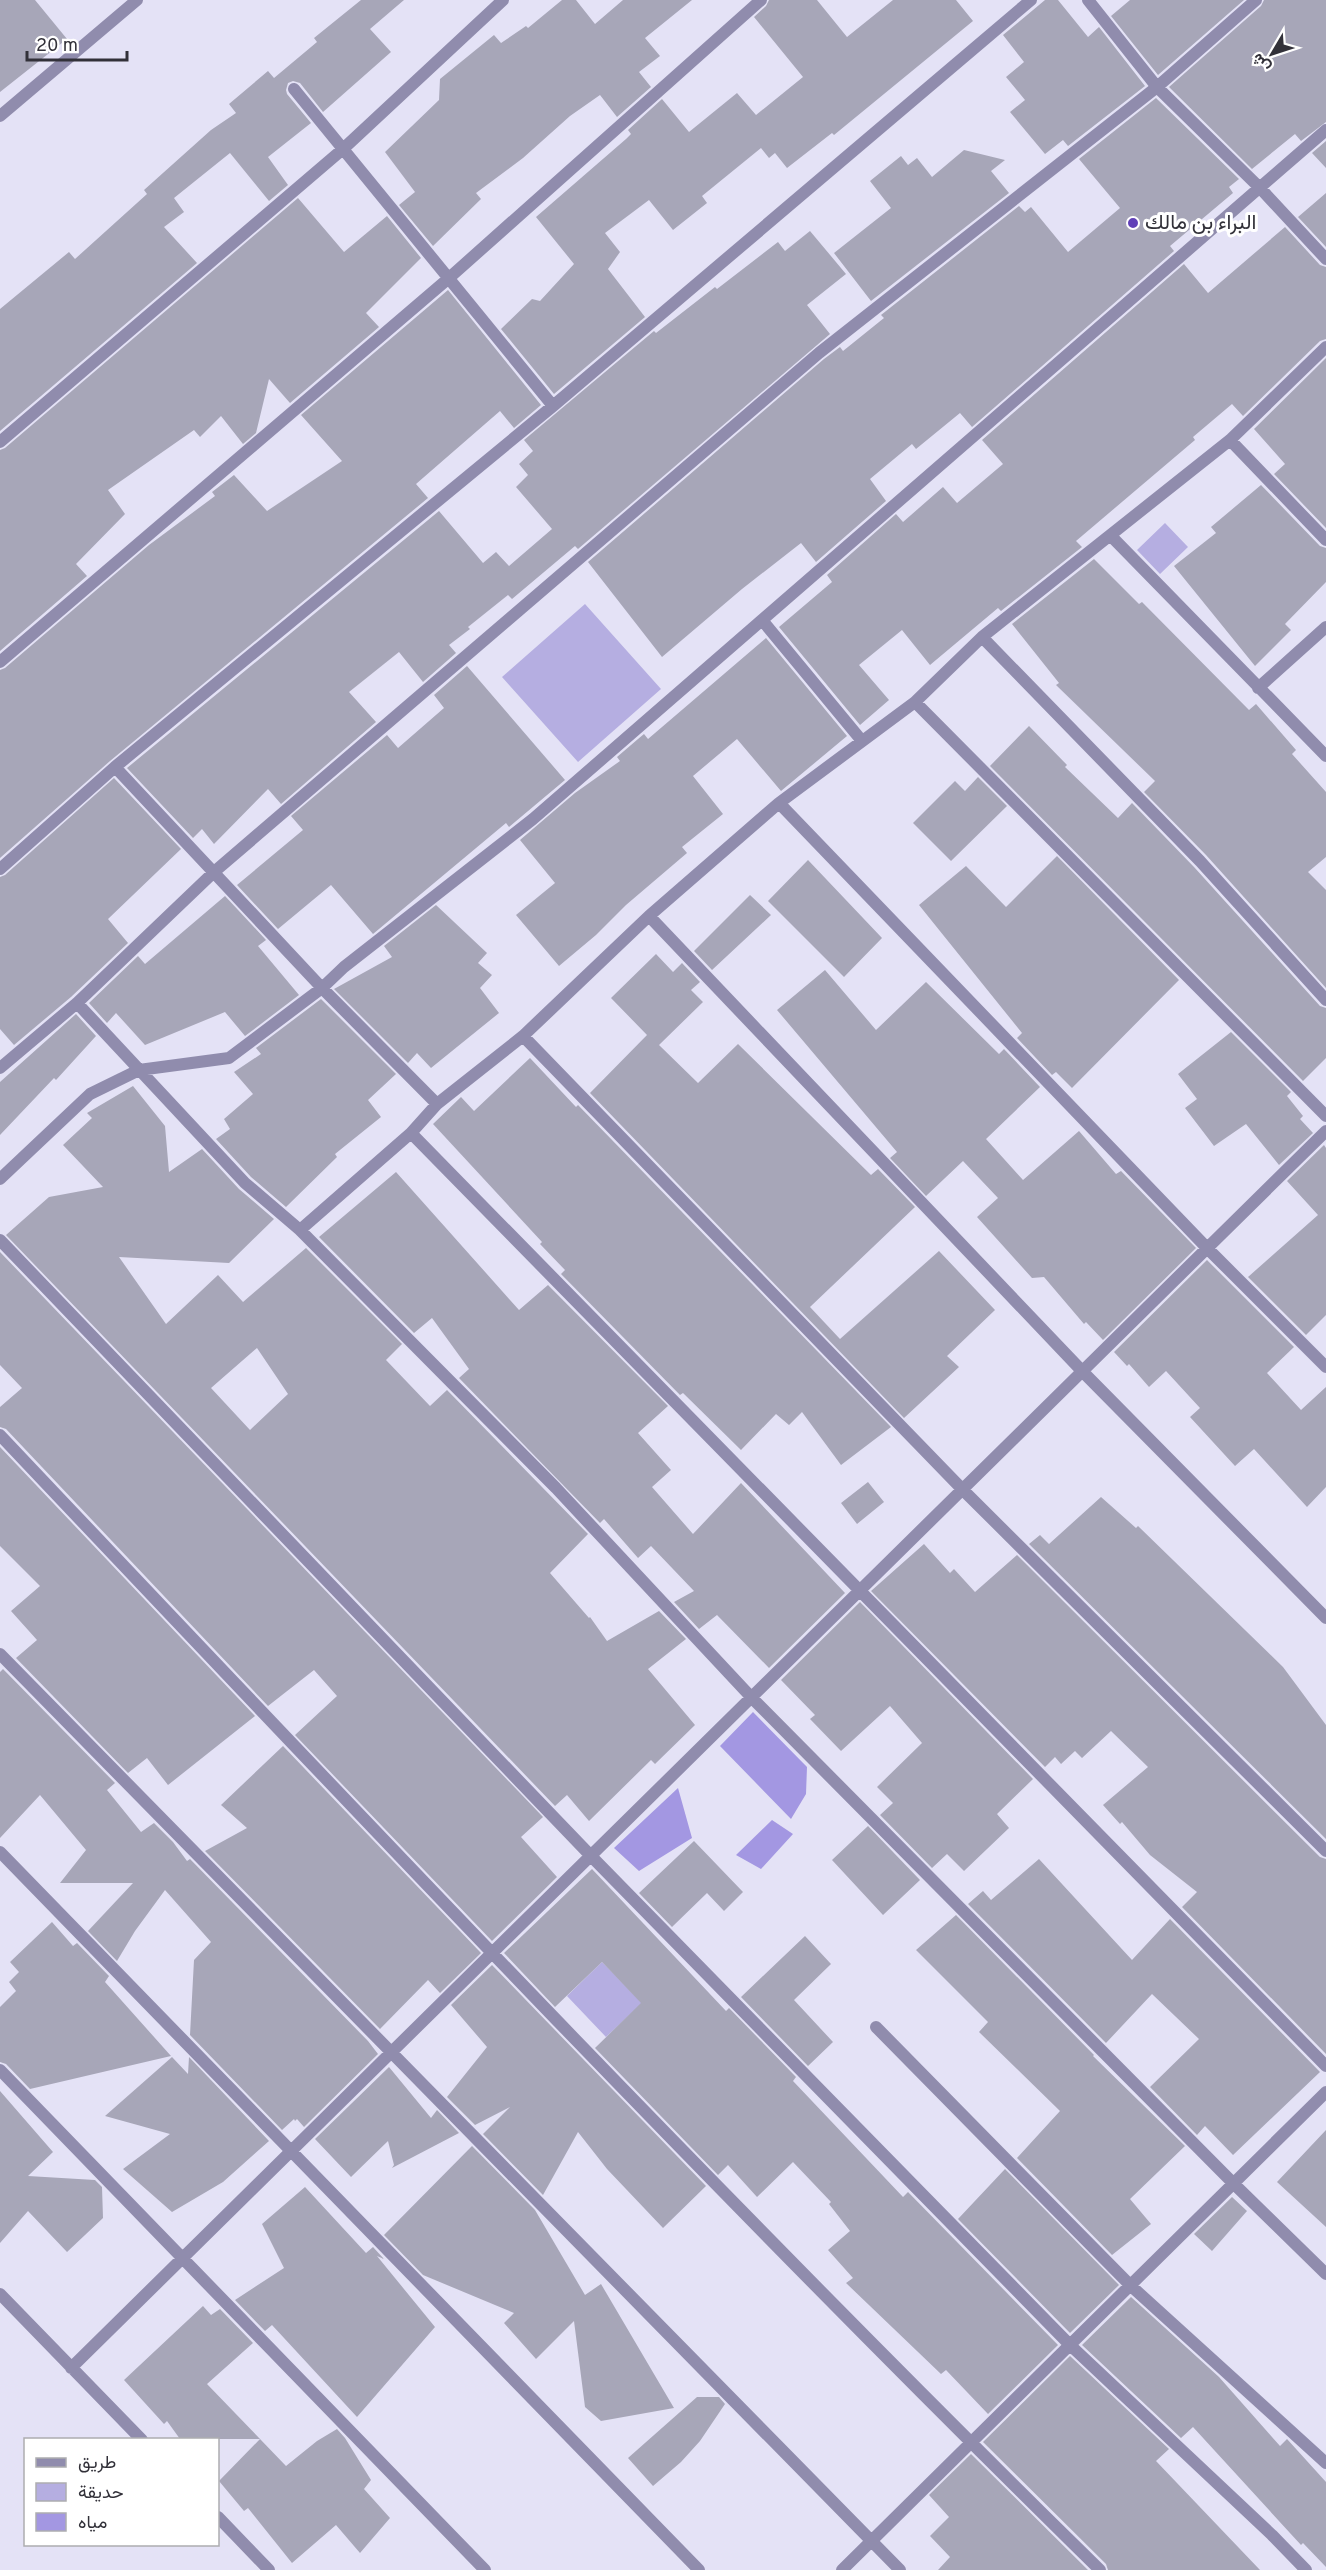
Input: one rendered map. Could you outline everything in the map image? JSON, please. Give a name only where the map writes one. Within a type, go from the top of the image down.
[{"type":"street","points":[[0,116],[137,0]]},
{"type":"street","points":[[0,442],[343,148],[502,0]]},
{"type":"street","points":[[0,662],[449,278],[761,0]]},
{"type":"street","points":[[0,869],[115,766],[553,406],[1031,0]]},
{"type":"street","points":[[1088,0],[1157,87],[1260,188],[1326,259]]},
{"type":"street","points":[[0,1068],[77,1003],[214,872],[819,353],[1157,87],[1256,0]]},
{"type":"street","points":[[294,89],[553,406]]},
{"type":"street","points":[[0,1179],[90,1094],[139,1070],[229,1058],[322,988],[344,967],[533,819],[1326,130]]},
{"type":"street","points":[[300,1230],[411,1133],[437,1104],[523,1036],[649,916],[779,803],[915,702],[982,637],[1230,440],[1326,348]]},
{"type":"street","points":[[1230,440],[1326,540]]},
{"type":"street","points":[[1111,536],[1326,756]]},
{"type":"street","points":[[762,620],[862,741]]},
{"type":"street","points":[[1258,688],[1326,627]]},
{"type":"street","points":[[982,637],[1200,861],[1326,1000]]},
{"type":"street","points":[[915,702],[1326,1116]]},
{"type":"street","points":[[115,766],[322,988],[437,1104]]},
{"type":"street","points":[[779,803],[1208,1249],[1326,1367]]},
{"type":"street","points":[[649,916],[1083,1372],[1326,1618]]},
{"type":"street","points":[[77,1003],[245,1183],[300,1230],[556,1488],[752,1698],[1326,2274]]},
{"type":"street","points":[[523,1036],[963,1490],[1326,1851]]},
{"type":"street","points":[[71,2368],[182,2256],[492,1954],[1326,1131]]},
{"type":"street","points":[[411,1133],[1326,2066]]},
{"type":"street","points":[[0,1240],[591,1856],[1070,2345],[1272,2535],[1306,2570]]},
{"type":"street","points":[[0,1435],[492,1954],[970,2443],[1100,2570]]},
{"type":"street","points":[[0,1654],[900,2570]]},
{"type":"street","points":[[0,1852],[699,2570]]},
{"type":"street","points":[[876,2027],[1130,2285],[1326,2463]]},
{"type":"street","points":[[0,2070],[485,2570]]},
{"type":"street","points":[[842,2570],[1326,2092]]},
{"type":"street","points":[[0,2294],[141,2438]]},
{"type":"street","points":[[219,2518],[269,2570]]},
{"type":"green space","points":[[1165,523],[1188,547],[1160,574],[1137,550]]},
{"type":"green space","points":[[585,604],[661,689],[578,762],[502,677]]},
{"type":"green space","points":[[602,1962],[642,2003],[606,2037],[567,1996]]},
{"type":"water","points":[[753,1712],[807,1767],[806,1794],[791,1819],[720,1746]]},
{"type":"water","points":[[678,1788],[692,1838],[639,1871],[614,1848]]},
{"type":"water","points":[[772,1820],[793,1834],[761,1869],[736,1855]]},
{"type":"building","points":[[0,0],[35,0],[67,39],[0,92]]},
{"type":"building","points":[[361,0],[404,0],[370,29],[391,52],[323,112],[300,83],[293,81],[288,83],[287,94],[311,123],[268,157],[288,185],[269,201],[230,153],[174,198],[184,212],[164,227],[197,263],[0,431],[0,309],[69,252],[75,259],[147,194],[144,190],[211,130],[236,113],[229,104],[268,71],[274,78],[317,42],[314,38]]},
{"type":"building","points":[[562,0],[576,0],[595,24],[623,0],[692,0],[645,38],[660,56],[639,72],[651,87],[617,117],[600,95],[570,116],[523,158],[476,193],[481,199],[433,246],[399,205],[415,192],[385,152],[439,100],[440,79],[494,35],[501,43],[526,26],[528,28]]},
{"type":"building","points":[[769,0],[817,0],[847,37],[893,0],[956,0],[973,21],[834,135],[832,133],[787,168],[775,153],[769,158],[761,148],[702,196],[707,203],[673,230],[649,200],[605,233],[620,252],[608,269],[645,317],[554,394],[501,329],[532,299],[540,301],[574,264],[536,217],[626,139],[631,134],[628,130],[662,99],[689,132],[737,93],[756,115],[803,77],[754,17]]},
{"type":"building","points":[[1045,0],[1058,0],[1088,37],[1099,27],[1145,86],[1068,146],[1063,140],[1045,154],[1010,112],[1025,100],[1006,77],[1024,62],[1003,35]]},
{"type":"building","points":[[1130,0],[1244,0],[1158,75],[1111,16]]},
{"type":"building","points":[[1264,0],[1326,0],[1326,122],[1301,141],[1295,134],[1252,169],[1169,87],[1261,6]]},
{"type":"building","points":[[1156,98],[1239,179],[1229,187],[1233,193],[1170,246],[1174,251],[972,427],[960,413],[916,449],[912,444],[870,479],[886,501],[816,562],[801,543],[742,589],[662,657],[588,562],[824,359],[840,347],[843,351],[884,318],[881,315],[1019,206],[1025,212],[1031,207],[1068,252],[1120,208],[1079,159]]},
{"type":"building","points":[[1326,141],[1326,168],[1312,153]]},
{"type":"building","points":[[964,150],[1005,160],[991,171],[1009,193],[871,301],[834,253],[891,208],[870,181],[901,156],[908,165],[917,158],[932,177]]},
{"type":"building","points":[[1326,193],[1326,247],[1298,217]]},
{"type":"building","points":[[298,198],[344,252],[387,216],[421,258],[366,313],[379,327],[290,403],[269,379],[256,433],[243,444],[221,416],[200,437],[194,430],[108,490],[125,514],[76,564],[87,576],[0,651],[0,450]]},
{"type":"building","points":[[1285,227],[1320,265],[1326,267],[1326,339],[1320,341],[1243,416],[1232,404],[1193,437],[1195,440],[1076,541],[1082,547],[1001,611],[998,608],[930,665],[902,630],[859,665],[889,700],[860,725],[779,627],[832,582],[827,575],[896,514],[903,522],[943,487],[957,503],[1003,464],[982,440],[1184,264],[1208,293]]},
{"type":"building","points":[[810,231],[846,274],[807,305],[830,334],[578,549],[575,546],[512,599],[508,595],[468,627],[470,629],[449,645],[456,653],[423,682],[399,652],[349,692],[376,722],[281,804],[268,789],[214,844],[202,829],[193,838],[127,768],[439,511],[483,563],[496,552],[509,566],[552,529],[516,487],[528,475],[519,464],[533,451],[524,440],[654,331],[656,333],[778,242],[785,251]]},
{"type":"building","points":[[448,290],[541,405],[514,428],[500,411],[416,484],[428,498],[110,761],[0,858],[0,670],[149,545],[215,496],[212,492],[234,475],[267,511],[342,461],[301,415]]},
{"type":"building","points":[[1326,358],[1326,528],[1274,474],[1285,464],[1254,429]]},
{"type":"building","points":[[1261,485],[1320,546],[1326,548],[1326,582],[1285,624],[1291,630],[1255,666],[1174,566],[1216,533],[1211,527]]},
{"type":"building","points":[[1094,559],[1139,604],[1142,602],[1249,710],[1256,704],[1296,750],[1292,754],[1326,792],[1326,857],[1308,872],[1326,890],[1326,988],[1206,855],[1144,792],[1155,781],[1056,685],[1059,683],[1012,624]]},
{"type":"building","points":[[766,638],[847,736],[781,791],[737,739],[693,776],[723,814],[682,847],[687,853],[559,966],[516,915],[555,883],[520,840],[575,793],[620,761],[617,757],[644,734],[648,739]]},
{"type":"building","points":[[467,666],[565,780],[509,827],[506,823],[373,934],[331,885],[278,929],[237,885],[303,830],[291,816],[387,735],[398,748],[444,708],[434,695]]},
{"type":"building","points":[[1029,726],[1067,765],[1065,767],[1118,818],[1132,803],[1194,867],[1320,1006],[1326,1008],[1326,1058],[1303,1081],[990,766]]},
{"type":"building","points":[[978,777],[1007,806],[951,861],[913,823],[955,781],[965,791]]},
{"type":"building","points":[[114,778],[181,849],[108,919],[128,943],[71,997],[14,1045],[0,1029],[0,877]]},
{"type":"building","points":[[1057,856],[1179,980],[1072,1088],[1056,1072],[1052,1075],[1017,1038],[1022,1033],[919,905],[966,866],[1006,907]]},
{"type":"building","points":[[808,860],[882,938],[844,977],[768,901]]},
{"type":"building","points":[[750,895],[771,915],[712,970],[694,951]]},
{"type":"building","points":[[225,896],[266,940],[258,946],[299,995],[245,1036],[225,1012],[145,1045],[116,1013],[107,1023],[89,1003],[138,956],[145,964]]},
{"type":"building","points":[[436,905],[487,953],[478,963],[492,975],[480,988],[499,1013],[431,1068],[417,1053],[408,1063],[334,989],[392,957],[384,946]]},
{"type":"building","points":[[656,954],[673,972],[682,963],[700,982],[691,990],[703,1002],[659,1045],[698,1083],[738,1044],[871,1175],[878,1169],[915,1207],[810,1307],[840,1339],[939,1251],[995,1310],[947,1356],[959,1367],[904,1418],[590,1093],[647,1035],[611,998]]},
{"type":"building","points":[[825,970],[876,1030],[926,982],[999,1054],[1004,1049],[1040,1087],[986,1139],[1023,1180],[1079,1131],[1116,1174],[1121,1171],[1196,1248],[1103,1340],[1086,1322],[1084,1324],[1044,1277],[1032,1278],[977,1217],[998,1198],[963,1161],[926,1196],[890,1158],[897,1152],[777,1010]]},
{"type":"building","points":[[321,999],[396,1074],[368,1100],[381,1117],[335,1154],[337,1157],[286,1207],[251,1177],[216,1139],[230,1129],[224,1119],[253,1094],[234,1072],[261,1054],[256,1048]]},
{"type":"building","points":[[76,1014],[96,1036],[56,1080],[54,1078],[0,1135],[0,1082]]},
{"type":"building","points":[[1231,1032],[1291,1092],[1287,1096],[1303,1116],[1300,1119],[1313,1133],[1279,1165],[1246,1124],[1214,1146],[1185,1108],[1197,1099],[1178,1074]]},
{"type":"building","points":[[530,1058],[891,1427],[841,1465],[802,1412],[789,1425],[776,1414],[741,1450],[683,1393],[680,1395],[561,1274],[565,1270],[540,1244],[542,1242],[433,1124],[461,1097],[474,1111]]},
{"type":"building","points":[[133,1086],[165,1126],[169,1172],[202,1149],[239,1189],[274,1219],[229,1263],[119,1257],[166,1324],[218,1275],[243,1302],[306,1248],[402,1344],[386,1360],[430,1406],[447,1390],[588,1534],[550,1573],[590,1617],[607,1641],[659,1611],[686,1639],[648,1669],[695,1725],[655,1764],[651,1760],[589,1821],[567,1795],[555,1806],[6,1235],[49,1197],[103,1187],[63,1145],[92,1118],[87,1113]],"holes":[[[257,1348],[288,1394],[250,1430],[211,1388]]]},
{"type":"building","points":[[1324,1145],[1326,1148],[1326,1315],[1306,1335],[1248,1277],[1318,1215],[1287,1181]]},
{"type":"building","points":[[396,1172],[519,1310],[548,1285],[668,1406],[638,1433],[671,1470],[652,1487],[693,1534],[741,1483],[845,1593],[769,1668],[717,1615],[699,1629],[674,1602],[694,1591],[651,1546],[638,1558],[604,1519],[600,1523],[459,1378],[469,1369],[432,1318],[414,1333],[319,1237]]},
{"type":"building","points":[[0,1252],[543,1817],[521,1837],[557,1877],[492,1941],[295,1735],[337,1696],[314,1670],[268,1706],[6,1429],[0,1427],[0,1407],[22,1388],[0,1365]]},
{"type":"building","points":[[1207,1260],[1294,1347],[1267,1373],[1301,1410],[1326,1387],[1326,1487],[1307,1507],[1254,1449],[1235,1466],[1190,1417],[1200,1408],[1166,1371],[1149,1387],[1129,1364],[1127,1366],[1114,1352]]},
{"type":"building","points":[[0,1447],[255,1716],[168,1785],[147,1758],[128,1773],[16,1658],[37,1640],[11,1611],[40,1586],[0,1546]]},
{"type":"building","points":[[868,1482],[884,1502],[857,1524],[841,1503]]},
{"type":"building","points":[[1101,1497],[1136,1528],[1138,1526],[1283,1667],[1326,1725],[1326,1839],[1029,1544],[1040,1535],[1049,1544]]},
{"type":"building","points":[[924,1544],[950,1573],[954,1569],[975,1592],[1017,1555],[1320,1857],[1326,1859],[1326,2054],[1182,1907],[1197,1892],[1150,1855],[1122,1822],[1120,1824],[1103,1805],[1148,1767],[1111,1731],[1082,1758],[1075,1751],[1061,1764],[1055,1757],[1045,1767],[871,1591]]},
{"type":"building","points":[[860,1602],[1033,1779],[997,1814],[1009,1828],[964,1871],[947,1854],[932,1868],[880,1815],[893,1803],[877,1787],[922,1743],[890,1706],[841,1751],[810,1719],[815,1715],[781,1680]]},
{"type":"building","points":[[3,1669],[115,1783],[107,1790],[141,1832],[154,1823],[173,1842],[187,1861],[190,1859],[368,2041],[378,2054],[304,2127],[297,2119],[295,2121],[294,2119],[282,2130],[190,2035],[194,1960],[211,1942],[165,1890],[135,1931],[117,1961],[88,1931],[133,1883],[60,1883],[86,1850],[40,1795],[0,1838],[0,1672]]},
{"type":"building","points":[[283,1746],[481,1953],[440,1993],[428,1980],[380,2029],[205,1851],[247,1828],[221,1805]]},
{"type":"building","points":[[868,1826],[920,1880],[883,1915],[832,1860]]},
{"type":"building","points":[[694,1841],[743,1892],[724,1911],[707,1893],[672,1927],[639,1893]]},
{"type":"building","points":[[1039,1859],[1132,1960],[1170,1919],[1320,2072],[1233,2155],[1205,2126],[1197,2135],[1150,2087],[1199,2039],[1152,1994],[1106,2043],[968,1904],[983,1891],[991,1900]]},
{"type":"building","points":[[592,1869],[726,2011],[729,2008],[796,2077],[793,2081],[903,2197],[908,2192],[1058,2345],[988,2414],[946,2370],[941,2374],[846,2283],[853,2278],[828,2250],[850,2231],[829,2204],[831,2202],[793,2162],[757,2197],[728,2165],[718,2175],[595,2048],[641,2003],[602,1962],[555,2007],[504,1953]]},
{"type":"building","points":[[956,1915],[1093,2056],[1185,2146],[1130,2199],[1151,2224],[1112,2255],[1017,2158],[1060,2111],[979,2032],[988,2022],[916,1950]]},
{"type":"building","points":[[52,1922],[73,1946],[77,1943],[109,1976],[105,1982],[171,2056],[30,2089],[6,2064],[0,2062],[0,2007],[16,1991],[9,1982],[19,1972],[10,1962]]},
{"type":"building","points":[[805,1936],[831,1964],[794,2000],[833,2042],[808,2066],[741,1997]]},
{"type":"building","points":[[492,1965],[706,2186],[663,2228],[607,2169],[578,2132],[543,2195],[483,2134],[510,2107],[475,2125],[447,2097],[487,2047],[451,2005]]},
{"type":"building","points":[[172,2057],[188,2074],[189,2057],[269,2141],[223,2182],[172,2212],[123,2169],[170,2134],[105,2116]]},
{"type":"building","points":[[389,2067],[431,2118],[437,2110],[459,2133],[392,2168],[394,2165],[388,2141],[351,2177],[315,2139]]},
{"type":"building","points":[[0,2091],[53,2152],[28,2176],[95,2180],[102,2187],[103,2218],[67,2252],[28,2211],[0,2243]]},
{"type":"building","points":[[1326,2130],[1326,2227],[1277,2182]]},
{"type":"building","points":[[472,2146],[535,2210],[585,2295],[601,2284],[674,2408],[601,2421],[585,2407],[574,2321],[536,2359],[504,2323],[514,2313],[423,2275],[384,2235]]},
{"type":"building","points":[[1005,2169],[1119,2285],[1070,2333],[958,2219]]},
{"type":"building","points":[[305,2187],[366,2253],[373,2247],[384,2259],[377,2256],[435,2327],[357,2417],[272,2325],[265,2331],[235,2300],[284,2268],[262,2224]]},
{"type":"building","points":[[1232,2197],[1247,2211],[1212,2251],[1194,2234]]},
{"type":"building","points":[[1131,2297],[1219,2377],[1280,2446],[1287,2439],[1326,2482],[1326,2567],[1303,2543],[1301,2545],[1193,2427],[1181,2438],[1082,2345]]},
{"type":"building","points":[[203,2306],[211,2315],[220,2309],[253,2343],[207,2384],[260,2439],[179,2438],[167,2421],[164,2424],[124,2380]]},
{"type":"building","points":[[1070,2356],[1169,2449],[1156,2461],[1260,2570],[1108,2570],[1106,2564],[983,2442]]},
{"type":"building","points":[[697,2397],[719,2397],[725,2404],[700,2441],[681,2462],[653,2486],[628,2458]]},
{"type":"building","points":[[337,2429],[371,2480],[364,2489],[390,2518],[360,2553],[336,2525],[292,2563],[248,2508],[244,2511],[219,2481],[260,2439],[286,2466],[317,2441]]},
{"type":"building","points":[[971,2454],[1088,2570],[938,2570],[950,2557],[930,2536],[949,2517],[929,2495]]},
{"type":"place","name":"البراء بن مالك","points":[[1133,223]]}]
